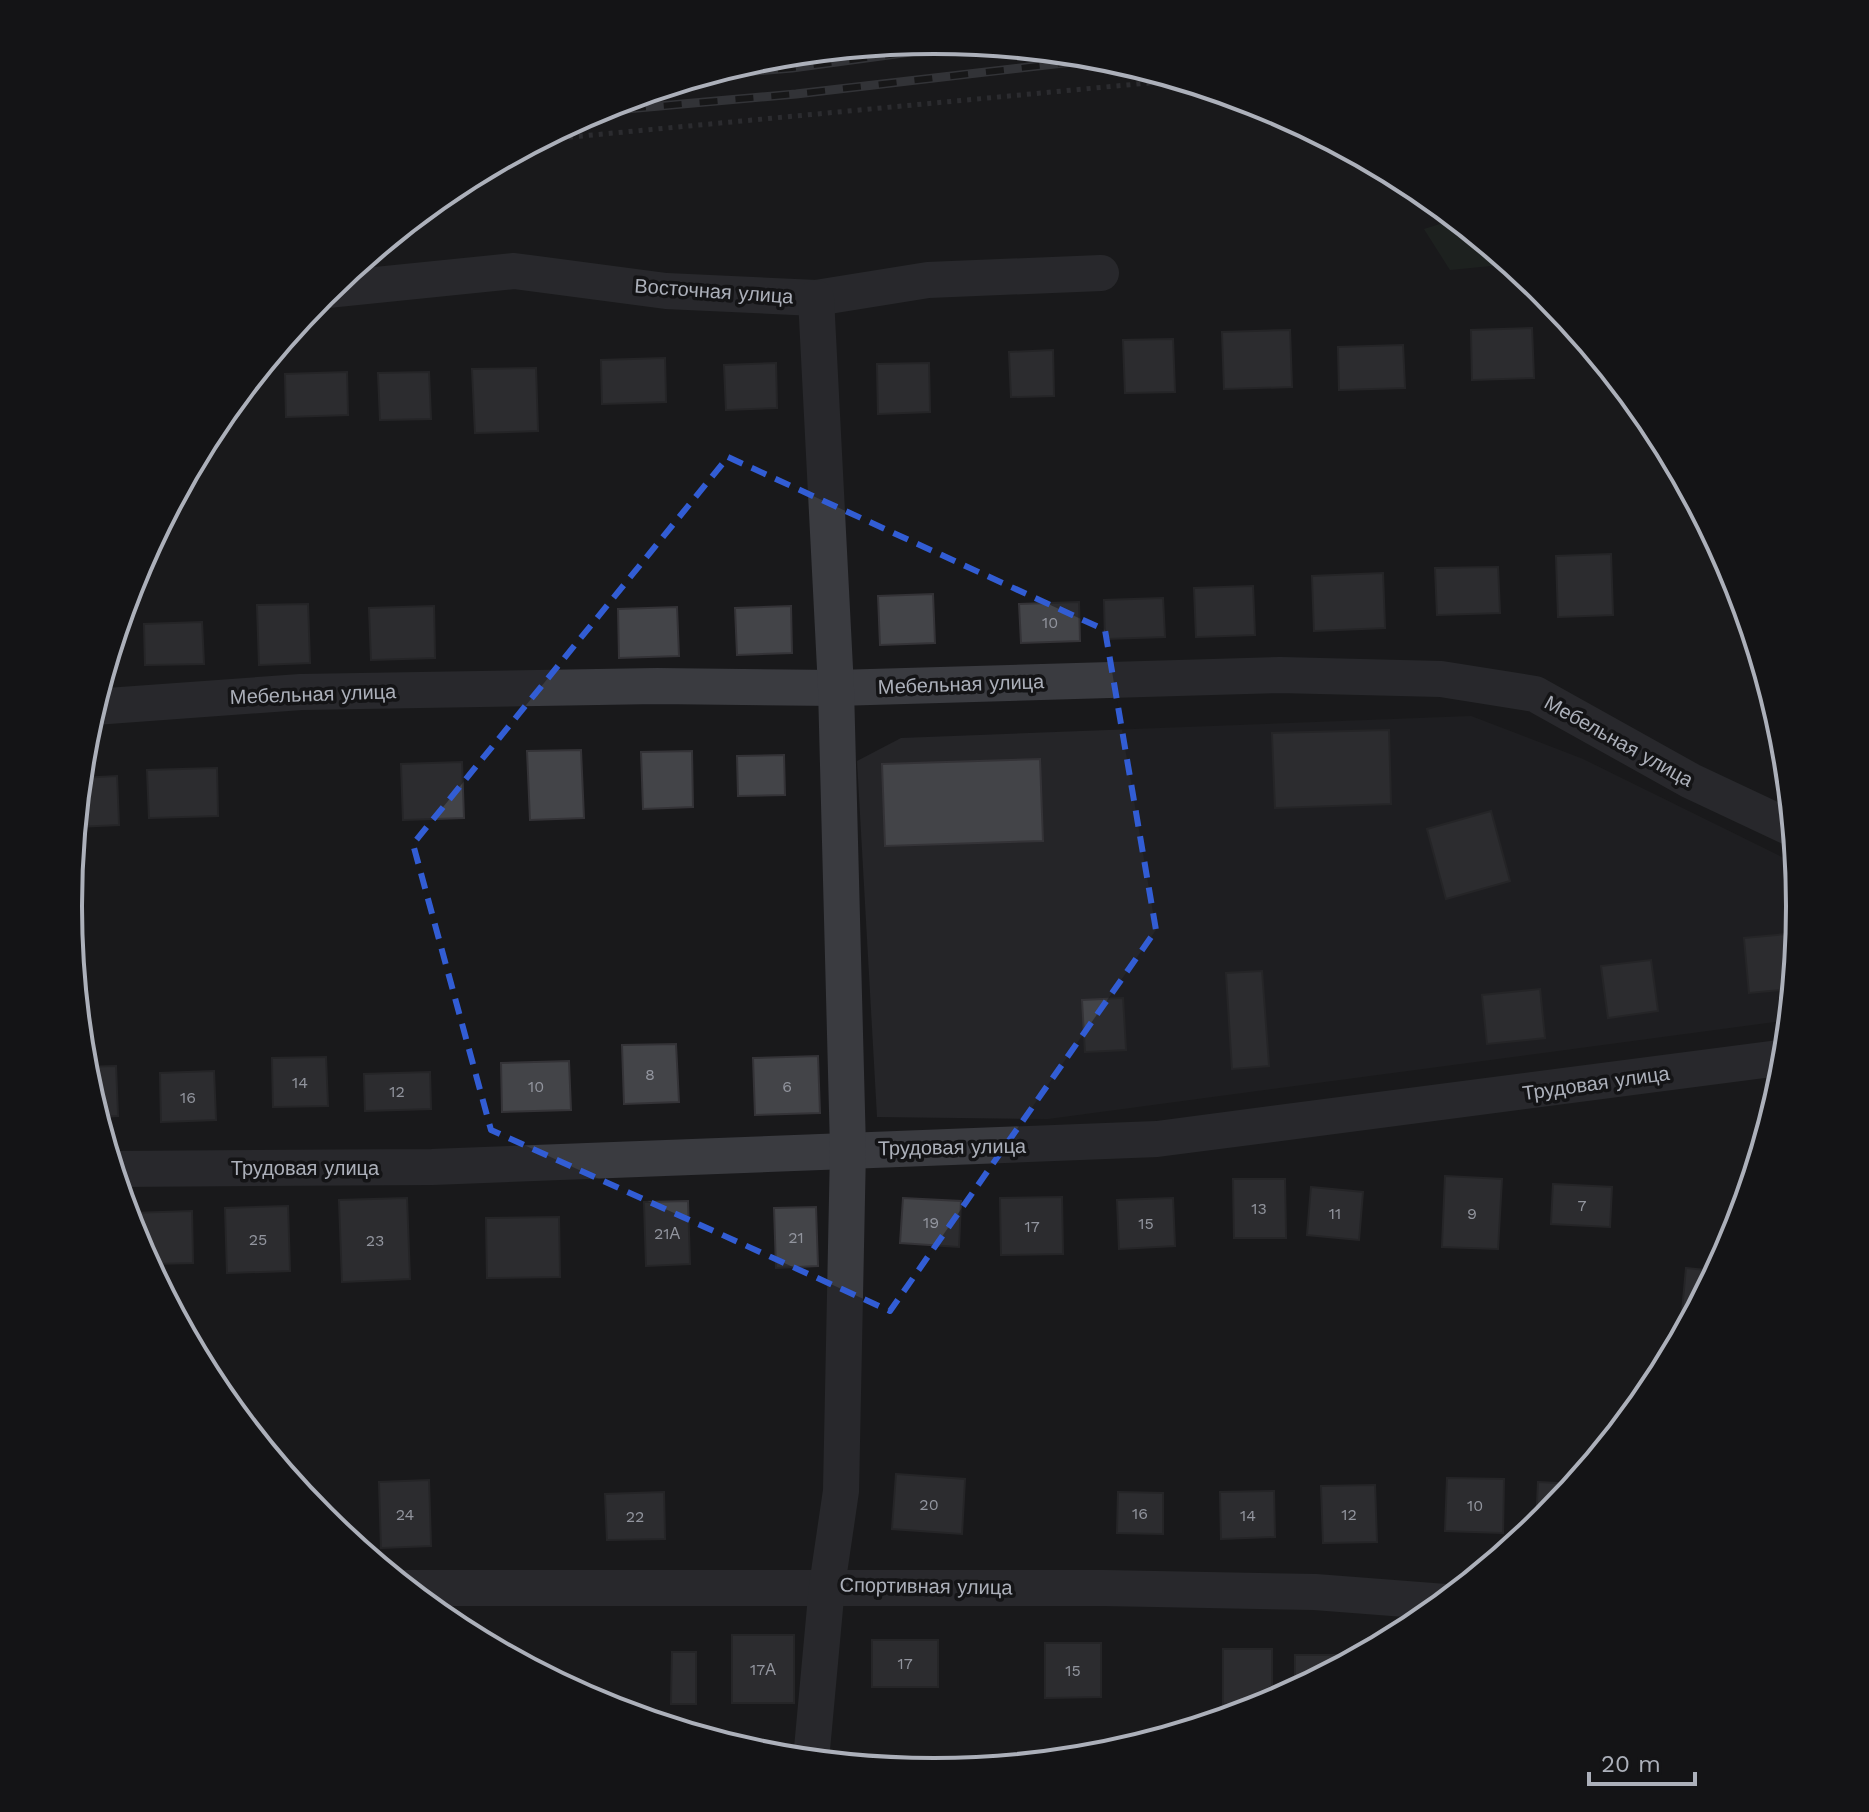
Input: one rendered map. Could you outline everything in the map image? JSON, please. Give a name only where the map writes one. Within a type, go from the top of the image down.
[{"type":"street","name":"Восточная улица","points":[[349,288],[514,271],[666,291],[816,298],[928,280],[1101,273]]},
{"type":"street","points":[[812,1749],[827,1586],[841,1491],[848,1149],[836,688],[816,298]]},
{"type":"street","name":"Мебельная улица","points":[[107,706],[301,692],[657,686],[836,688],[1280,675],[1441,679],[1535,694],[1691,781],[1782,824]]},
{"type":"street","name":"Трудовая улица","points":[[125,1169],[432,1167],[1157,1139],[1772,1059]]},
{"type":"street","name":"Спортивная улица","points":[[424,1588],[827,1586],[1300,1592],[1427,1601]]},
{"type":"path","points":[[568,137],[1153,83]]},
{"type":"highlighted area","points":[[728,457],[1105,630],[1156,930],[890,1311],[491,1130],[413,844]]},
{"type":"shaded area","points":[[1443,223],[1496,265],[1450,270],[1424,229]]},
{"type":"shaded area","points":[[1471,716],[1583,759],[1785,859],[1785,962],[1778,1021],[1048,1119],[877,1117],[857,761],[901,738]]},
{"type":"building","points":[[1532,328],[1534,378],[1472,380],[1471,330]]},
{"type":"building","points":[[1290,330],[1292,387],[1224,389],[1222,332]]},
{"type":"building","points":[[1173,339],[1175,392],[1125,393],[1123,340]]},
{"type":"building","points":[[1403,345],[1405,388],[1339,390],[1338,347]]},
{"type":"building","points":[[1053,350],[1054,396],[1011,397],[1009,352]]},
{"type":"building","points":[[665,358],[666,402],[602,404],[601,360]]},
{"type":"building","points":[[776,363],[777,408],[726,410],[724,365]]},
{"type":"building","points":[[929,363],[930,412],[878,414],[877,364]]},
{"type":"building","points":[[536,368],[538,431],[475,433],[472,369]]},
{"type":"building","points":[[347,372],[348,415],[286,417],[285,374]]},
{"type":"building","points":[[429,372],[431,419],[380,420],[378,373]]},
{"type":"building","points":[[1611,554],[1613,615],[1558,617],[1556,556]]},
{"type":"building","points":[[1498,567],[1500,613],[1437,615],[1435,568]]},
{"type":"building","points":[[1383,573],[1385,628],[1314,631],[1312,576]]},
{"type":"building","points":[[1253,586],[1255,635],[1196,637],[1194,588]]},
{"type":"building","points":[[933,594],[935,643],[880,645],[878,596]]},
{"type":"building","points":[[1163,598],[1165,637],[1105,639],[1104,600]]},
{"type":"building","points":[[1079,602],[1080,641],[1021,643],[1019,604]]},
{"type":"building","points":[[308,604],[310,663],[259,665],[257,605]]},
{"type":"building","points":[[434,606],[435,658],[371,660],[369,608]]},
{"type":"building","points":[[791,606],[792,653],[737,655],[735,608]]},
{"type":"building","points":[[677,607],[679,656],[619,658],[618,609]]},
{"type":"building","points":[[202,622],[204,664],[145,665],[144,624]]},
{"type":"building","points":[[1389,730],[1391,804],[1275,808],[1272,733]]},
{"type":"building","points":[[581,750],[584,818],[530,820],[527,751]]},
{"type":"building","points":[[692,751],[693,807],[643,809],[641,752]]},
{"type":"building","points":[[784,755],[785,795],[738,796],[737,756]]},
{"type":"building","points":[[1040,759],[1043,841],[885,846],[882,764]]},
{"type":"building","points":[[462,762],[464,818],[403,820],[401,764]]},
{"type":"building","points":[[217,768],[218,816],[149,818],[147,770]]},
{"type":"building","points":[[117,776],[119,825],[87,827],[93,777]]},
{"type":"building","points":[[1491,811],[1510,881],[1446,899],[1427,829]]},
{"type":"building","points":[[1785,934],[1782,990],[1749,993],[1744,938]]},
{"type":"building","points":[[1651,960],[1658,1011],[1608,1018],[1601,966]]},
{"type":"building","points":[[1262,971],[1269,1066],[1232,1069],[1226,973]]},
{"type":"building","points":[[1540,989],[1545,1038],[1487,1044],[1482,995]]},
{"type":"building","points":[[1123,998],[1126,1050],[1085,1052],[1082,1000]]},
{"type":"building","points":[[676,1044],[679,1102],[624,1104],[622,1045]]},
{"type":"building","points":[[818,1056],[820,1113],[755,1115],[753,1058]]},
{"type":"building","points":[[326,1057],[328,1106],[273,1107],[272,1058]]},
{"type":"building","points":[[569,1061],[571,1110],[502,1112],[501,1063]]},
{"type":"building","points":[[116,1066],[118,1116],[110,1116],[98,1067]]},
{"type":"building","points":[[214,1071],[216,1120],[161,1122],[160,1073]]},
{"type":"building","points":[[430,1072],[431,1109],[365,1111],[364,1074]]},
{"type":"building","points":[[1445,1176],[1502,1179],[1498,1249],[1442,1247]]},
{"type":"building","points":[[1233,1179],[1285,1179],[1286,1238],[1234,1238]]},
{"type":"building","points":[[1553,1184],[1612,1187],[1610,1227],[1551,1224]]},
{"type":"building","points":[[1311,1187],[1363,1192],[1359,1240],[1307,1235]]},
{"type":"building","points":[[1062,1197],[1063,1254],[1001,1255],[1000,1198]]},
{"type":"building","points":[[407,1198],[410,1279],[342,1282],[339,1200]]},
{"type":"building","points":[[903,1198],[961,1201],[959,1247],[900,1243]]},
{"type":"building","points":[[1173,1198],[1175,1246],[1119,1249],[1117,1200]]},
{"type":"building","points":[[688,1201],[690,1264],[646,1266],[644,1202]]},
{"type":"building","points":[[288,1206],[290,1271],[227,1273],[225,1208]]},
{"type":"building","points":[[816,1207],[818,1266],[776,1268],[774,1208]]},
{"type":"building","points":[[192,1211],[193,1263],[161,1264],[140,1213]]},
{"type":"building","points":[[559,1217],[560,1277],[487,1278],[486,1218]]},
{"type":"building","points":[[1686,1268],[1705,1270],[1699,1283],[1682,1314]]},
{"type":"building","points":[[896,1474],[965,1479],[962,1534],[892,1529]]},
{"type":"building","points":[[1447,1478],[1504,1479],[1503,1533],[1445,1531]]},
{"type":"building","points":[[429,1480],[431,1546],[381,1548],[379,1482]]},
{"type":"building","points":[[1538,1482],[1561,1483],[1537,1508]]},
{"type":"building","points":[[1375,1485],[1377,1542],[1323,1543],[1321,1486]]},
{"type":"building","points":[[1274,1491],[1275,1537],[1221,1539],[1220,1492]]},
{"type":"building","points":[[664,1492],[665,1539],[607,1540],[605,1494]]},
{"type":"building","points":[[1118,1492],[1163,1493],[1163,1534],[1117,1533]]},
{"type":"building","points":[[732,1635],[794,1635],[794,1703],[732,1703]]},
{"type":"building","points":[[872,1640],[938,1640],[938,1687],[872,1687]]},
{"type":"building","points":[[1045,1643],[1101,1643],[1101,1697],[1045,1698]]},
{"type":"building","points":[[1223,1649],[1272,1649],[1272,1688],[1232,1704],[1223,1704]]},
{"type":"building","points":[[672,1652],[696,1652],[696,1704],[671,1704]]},
{"type":"building","points":[[1295,1655],[1339,1655],[1311,1670],[1295,1677]]},
{"type":"railway","points":[[769,70],[882,56]]},
{"type":"railway","points":[[637,108],[796,94],[1061,63]]}]
